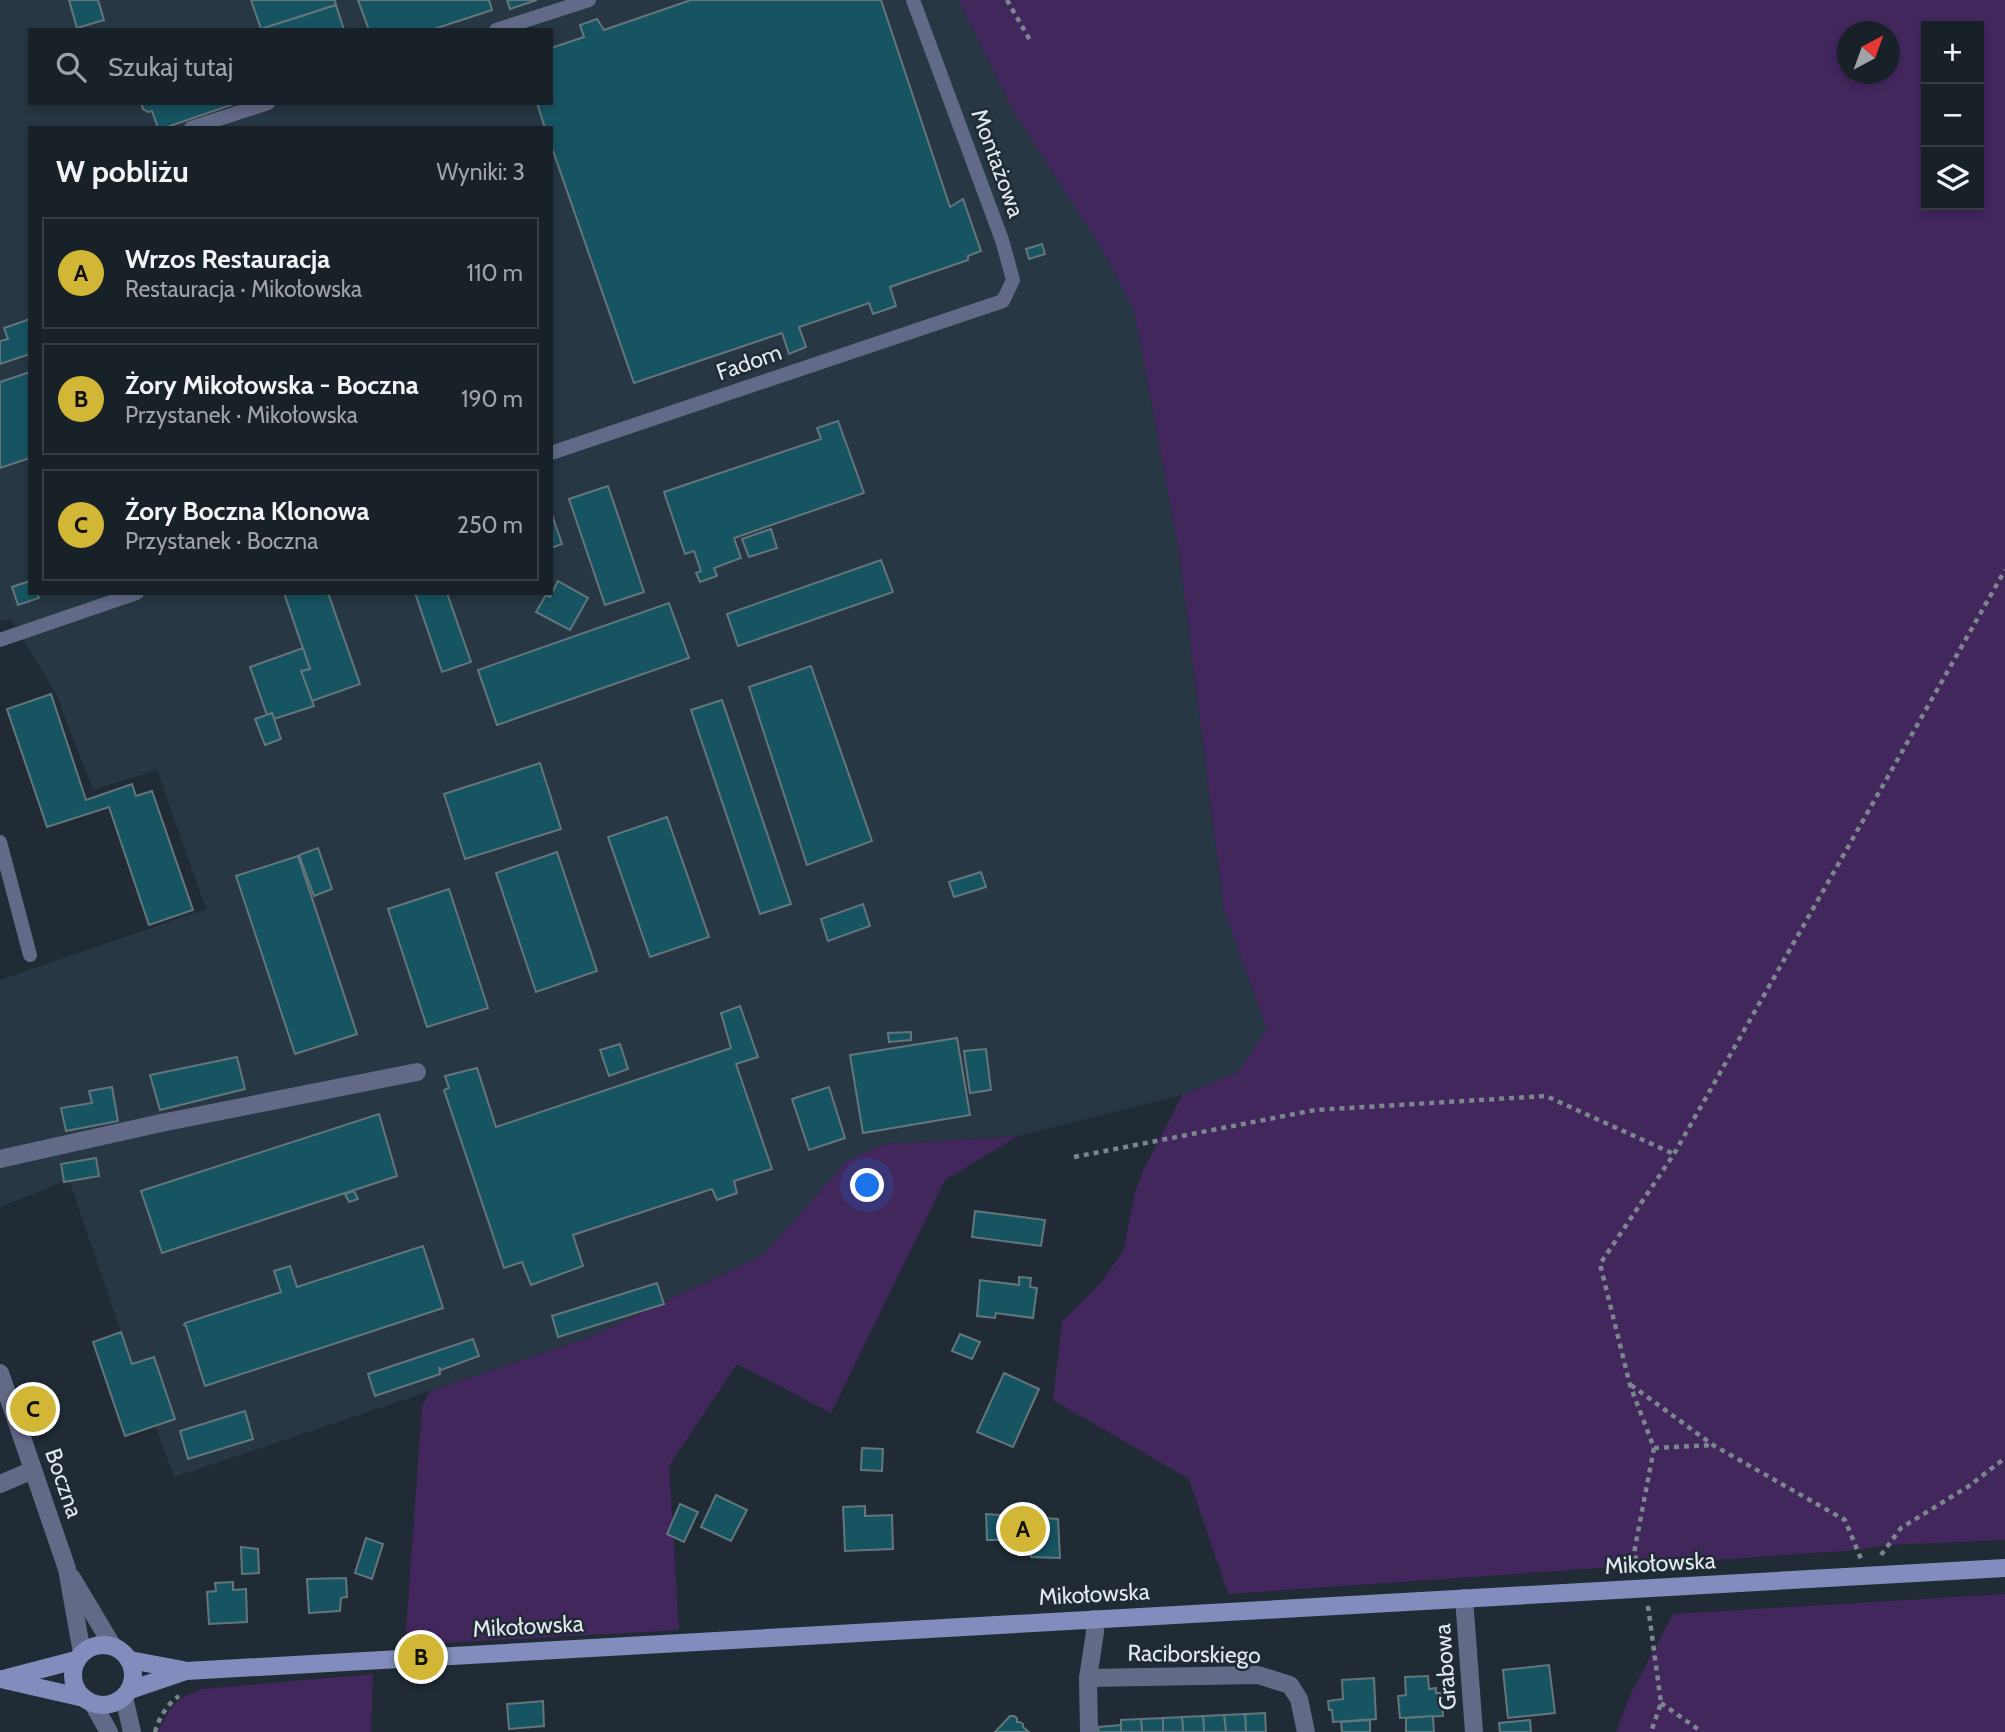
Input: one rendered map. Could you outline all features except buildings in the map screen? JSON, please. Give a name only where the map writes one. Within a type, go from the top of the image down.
[{"type":"street","points":[[0,1159],[417,1072]]},
{"type":"street","name":"Boczna","points":[[0,1373],[67,1569],[79,1656]]},
{"type":"street","points":[[0,1484],[33,1469]]},
{"type":"street","name":"Mikołowska","points":[[130,1660],[186,1671],[2005,1568]]},
{"type":"street","name":"Boczna","points":[[67,1569],[112,1645]]},
{"type":"street","name":"Grabowa","points":[[1464,1598],[1474,1732]]},
{"type":"street","points":[[1089,1732],[1088,1678],[1095,1632],[1094,1619]]},
{"type":"street","points":[[0,1679],[79,1656],[96,1645],[112,1645],[130,1660],[134,1675],[127,1693],[132,1732]]},
{"type":"street","points":[[79,1656],[73,1670],[73,1680],[77,1690],[109,1732]]},
{"type":"street","name":"Mikołowska","points":[[127,1693],[186,1671]]},
{"type":"street","name":"Raciborskiego","points":[[1088,1678],[1258,1675],[1290,1685],[1299,1699],[1306,1732]]},
{"type":"street","points":[[0,1679],[109,1705],[127,1693]]},
{"type":"lane","points":[[502,28],[589,0]]},
{"type":"lane","name":"Montażowa","points":[[913,0],[1002,240],[1013,281],[1003,301],[961,314]]},
{"type":"lane","points":[[197,126],[262,105]]},
{"type":"lane","name":"Fadom","points":[[553,452],[961,314]]},
{"type":"lane","points":[[0,639],[131,595]]},
{"type":"lane","points":[[0,842],[30,955]]},
{"type":"path","points":[[1007,0],[1031,42]]},
{"type":"path","points":[[1651,1732],[1661,1703],[1645,1588],[1634,1553],[1654,1448],[1630,1385],[1600,1264],[1675,1154],[2005,570]]},
{"type":"path","points":[[1074,1157],[1315,1110],[1546,1096],[1675,1154]]},
{"type":"path","points":[[1630,1385],[1713,1445],[1845,1520],[1867,1576]]},
{"type":"path","points":[[1654,1448],[1713,1445]]},
{"type":"path","points":[[1867,1576],[1901,1528],[1969,1486],[2005,1458]]},
{"type":"path","points":[[1661,1703],[1702,1732]]},
{"type":"shaded area","points":[[0,0],[958,0],[1011,107],[1105,254],[1134,310],[1179,552],[1224,911],[1267,1029],[1238,1072],[1182,1095],[1018,1136],[886,1144],[848,1160],[763,1255],[588,1338],[174,1477],[69,1180],[0,1207],[0,980],[206,909],[157,770],[93,790],[56,694],[11,619],[0,622]]},
{"type":"shaded area","points":[[958,0],[2005,0],[2005,1540],[1888,1545],[1857,1550],[1228,1594],[1189,1479],[1053,1400],[1062,1321],[1100,1284],[1124,1250],[1134,1196],[1142,1173],[1182,1095],[1238,1072],[1267,1029],[1224,911],[1179,552],[1134,310],[1105,254],[1011,107]]},
{"type":"shaded area","points":[[1018,1136],[945,1180],[831,1413],[737,1364],[669,1466],[679,1630],[425,1644],[406,1631],[422,1406],[430,1391],[588,1338],[763,1255],[848,1160],[886,1144]]},
{"type":"shaded area","points":[[2005,1594],[2005,1732],[1616,1732],[1631,1693],[1673,1614]]},
{"type":"shaded area","points":[[373,1674],[371,1732],[158,1732],[174,1704],[202,1689]]},
{"type":"place","name":"Żory Boczna Klonowa","points":[[33,1409]]},
{"type":"place","name":"Wrzos Restauracja","points":[[1023,1529]]},
{"type":"place","name":"Żory Mikołowska - Boczna","points":[[421,1657]]}]
